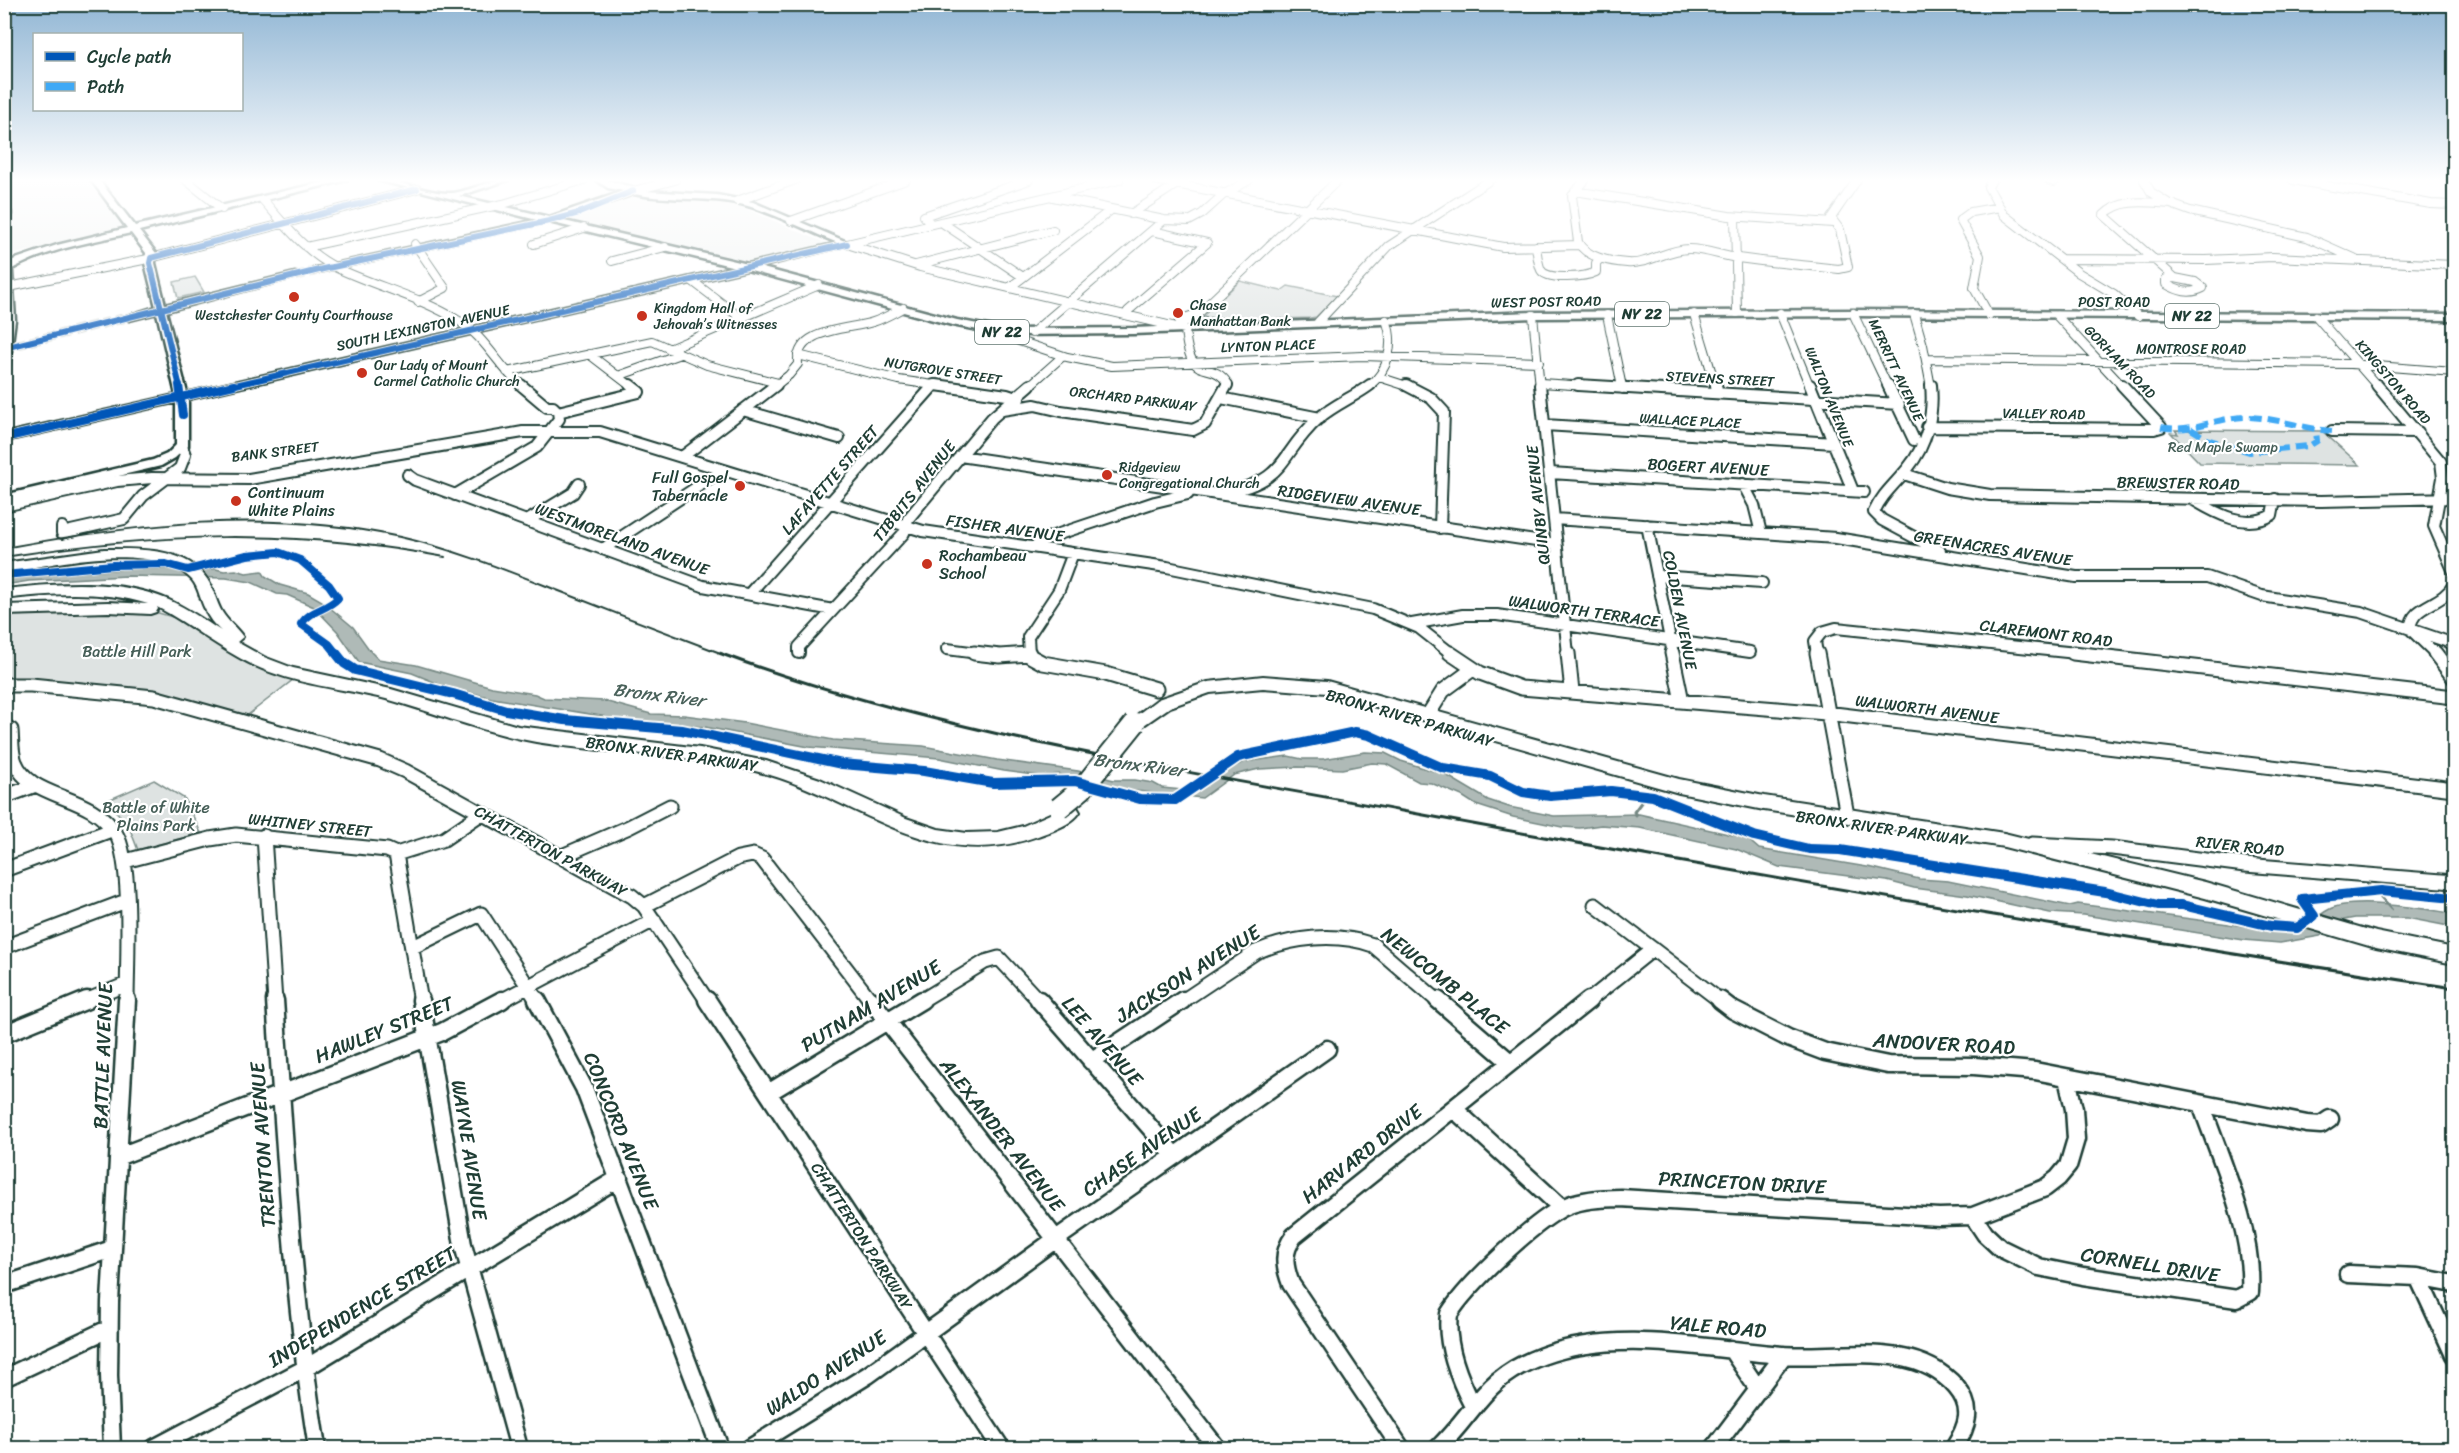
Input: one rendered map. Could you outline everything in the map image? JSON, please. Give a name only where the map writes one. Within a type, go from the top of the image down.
[{"type":"highway","points":[[4,568],[82,556],[115,554],[155,556],[183,565],[195,573],[203,583],[215,614],[235,637]]},
{"type":"highway","name":"BRONX RIVER PARKWAY","points":[[4,592],[66,586],[136,590],[176,603],[270,656],[292,665],[392,687],[504,721],[548,729],[731,751],[768,759],[817,775],[918,821],[948,829],[973,832],[1000,830],[1064,810]]},
{"type":"highway","name":"BRONX RIVER PARKWAY","points":[[4,592],[62,590],[124,594],[169,607],[247,655],[288,672],[380,693],[519,732],[711,757],[762,766],[818,785],[904,825],[935,836],[960,840],[1006,837],[1041,827],[1093,791],[1140,725],[1158,706],[1185,694],[1216,687],[1263,682],[1295,683],[1334,688],[1668,783],[2028,853],[2331,930],[2454,956]]},
{"type":"highway","points":[[4,610],[136,607],[162,611],[195,623]]},
{"type":"highway","name":"BRONX RIVER PARKWAY","points":[[1140,725],[1174,706],[1209,695],[1255,689],[1309,691],[1355,701],[1676,793],[1739,806],[1956,830],[2023,844],[2205,890],[2305,919],[2393,951],[2454,964]]},
{"type":"main road","points":[[4,365],[9,347],[6,287],[10,278],[5,264],[61,248]]},
{"type":"main road","points":[[96,478],[162,461],[182,446],[182,396],[150,263],[151,253],[147,248]]},
{"type":"main road","points":[[316,271],[410,248]]},
{"type":"main road","name":"NY 22","points":[[668,248],[748,267]]},
{"type":"main road","name":"SOUTH LEXINGTON AVENUE","points":[[4,438],[831,248]]},
{"type":"main road","name":"WEST POST ROAD","points":[[748,267],[1004,333],[1103,331],[1179,325],[1318,322]]},
{"type":"main road","points":[[129,317],[295,276]]},
{"type":"main road","name":"POST ROAD","points":[[1916,314],[2454,317]]},
{"type":"main road","name":"WEST POST ROAD","points":[[1179,325],[1533,315],[1916,314]]},
{"type":"main road","name":"BANK STREET","points":[[4,500],[96,478]]},
{"type":"street","points":[[6,287],[191,248]]},
{"type":"street","points":[[307,248],[335,267],[444,312],[472,331],[507,372],[547,407],[553,407],[558,412],[560,417],[550,427],[537,447],[455,495]]},
{"type":"street","points":[[418,248],[445,288],[418,302]]},
{"type":"street","points":[[612,261],[662,248]]},
{"type":"street","points":[[859,248],[915,265],[1009,288],[1179,325],[1207,322],[1243,323]]},
{"type":"street","points":[[915,265],[980,248],[1023,277]]},
{"type":"street","points":[[1009,288],[1061,248]]},
{"type":"street","points":[[1032,333],[1132,248]]},
{"type":"street","points":[[1128,311],[1201,248]]},
{"type":"street","points":[[1099,307],[1128,311],[1179,325],[1199,313],[1267,248]]},
{"type":"street","points":[[1318,322],[1378,255],[1388,248]]},
{"type":"street","points":[[1536,248],[1541,270],[1559,277],[1584,276],[1596,272],[1596,263],[1600,259]]},
{"type":"street","points":[[1583,248],[1600,259],[1636,263],[1683,249],[1736,258],[1846,269],[1848,267],[1844,248]]},
{"type":"street","points":[[1736,248],[1737,313]]},
{"type":"street","points":[[1975,248],[1980,256],[1974,288],[1989,315]]},
{"type":"street","points":[[2046,248],[2079,273],[2114,294],[2138,316]]},
{"type":"street","points":[[2140,248],[2175,278]]},
{"type":"street","points":[[2330,248],[2358,260]]},
{"type":"street","points":[[2061,259],[2154,260],[2273,256],[2454,265]]},
{"type":"street","points":[[691,280],[741,318]]},
{"type":"street","points":[[669,349],[819,285]]},
{"type":"street","points":[[682,457],[795,369],[801,346],[817,335],[873,322],[903,308]]},
{"type":"street","points":[[1199,313],[1199,318],[1207,322]]},
{"type":"street","name":"WALTON AVENUE","points":[[1780,313],[1853,491]]},
{"type":"street","name":"MERRITT AVENUE","points":[[1854,313],[1899,404],[1914,440]]},
{"type":"street","points":[[1694,314],[1718,393]]},
{"type":"street","points":[[1916,314],[1934,399],[1925,441],[1904,474],[1879,503],[1875,514],[1938,550],[1944,556]]},
{"type":"street","name":"QUINBY AVENUE","points":[[1533,315],[1572,693]]},
{"type":"street","points":[[1607,315],[1622,387]]},
{"type":"street","name":"GORHAM ROAD","points":[[2057,316],[2159,422],[2160,428]]},
{"type":"street","name":"KINGSTON ROAD","points":[[2316,316],[2439,458],[2443,466],[2434,526],[2450,552],[2454,572]]},
{"type":"street","points":[[1035,547],[1042,540],[1155,502],[1190,494],[1238,491],[1254,486],[1274,475],[1320,418],[1363,392],[1379,377],[1389,357],[1390,332],[1386,320]]},
{"type":"street","points":[[1179,325],[1192,363],[1202,370],[1225,379],[1228,384],[1206,419]]},
{"type":"street","name":"LYNTON PLACE","points":[[1004,333],[1019,341],[1063,356],[1112,366],[1345,357],[1539,362]]},
{"type":"street","points":[[507,372],[652,341],[707,364],[778,383]]},
{"type":"street","points":[[558,412],[639,392],[589,354]]},
{"type":"street","points":[[618,376],[680,354]]},
{"type":"street","name":"NUTGROVE STREET","points":[[798,354],[898,380],[1015,398]]},
{"type":"street","name":"TIBBITS AVENUE","points":[[799,652],[800,647],[904,533],[908,519],[992,417],[1063,356]]},
{"type":"street","name":"MONTROSE ROAD","points":[[1926,359],[2360,365],[2454,372]]},
{"type":"street","points":[[1217,375],[1207,367],[1222,362]]},
{"type":"street","points":[[1379,377],[1426,393],[1438,403],[1444,412],[1440,528]]},
{"type":"street","name":"STEVENS STREET","points":[[1541,383],[1899,404]]},
{"type":"street","name":"LAFAYETTE STREET","points":[[749,594],[934,385]]},
{"type":"street","name":"ORCHARD PARKWAY","points":[[1015,398],[1061,411],[1189,429],[1200,428],[1206,419]]},
{"type":"street","name":"ORCHARD PARKWAY","points":[[1015,398],[1191,422],[1206,419]]},
{"type":"street","points":[[1221,398],[1320,418]]},
{"type":"street","name":"ORCHARD PARKWAY","points":[[1002,410],[1039,405]]},
{"type":"street","points":[[547,407],[550,427]]},
{"type":"street","points":[[743,410],[839,438]]},
{"type":"street","name":"WALLACE PLACE","points":[[1545,425],[1834,443]]},
{"type":"street","name":"FISHER AVENUE","points":[[550,427],[600,432],[906,527],[1251,583],[1363,607],[1412,624]]},
{"type":"street","name":"BANK STREET","points":[[96,478],[148,471],[230,473],[272,470],[519,428],[550,427]]},
{"type":"street","name":"BANK STREET","points":[[4,506],[117,482],[168,478],[216,480],[264,477],[550,427]]},
{"type":"street","name":"VALLEY ROAD","points":[[1928,427],[2160,428]]},
{"type":"street","points":[[2332,431],[2418,432]]},
{"type":"street","points":[[62,527],[62,533],[121,521],[143,496],[177,471],[185,455],[182,446]]},
{"type":"street","name":"RIDGEVIEW AVENUE","points":[[960,456],[1556,544]]},
{"type":"street","points":[[603,549],[723,470]]},
{"type":"street","name":"BOGERT AVENUE","points":[[1550,473],[1864,492]]},
{"type":"street","name":"BREWSTER ROAD","points":[[1904,474],[1961,491],[1990,495],[2365,501],[2454,498]]},
{"type":"street","name":"WESTMORELAND AVENUE","points":[[408,475],[415,480],[703,586],[833,610]]},
{"type":"street","points":[[526,521],[573,493],[579,484]]},
{"type":"street","points":[[1743,484],[1754,505],[1761,533]]},
{"type":"street","points":[[2192,498],[2221,514],[2253,521],[2272,515],[2275,499]]},
{"type":"street","name":"GREENACRES AVENUE","points":[[1554,519],[1836,538],[2076,577],[2206,577],[2262,596],[2361,612],[2454,645]]},
{"type":"street","name":"COLDEN AVENUE","points":[[1647,525],[1682,701]]},
{"type":"street","points":[[1073,553],[1059,590],[1031,631],[1027,643],[1029,654],[1037,662],[1106,674],[1156,689]]},
{"type":"street","points":[[1657,576],[1761,583]]},
{"type":"street","points":[[2454,584],[2451,592],[2442,600],[2411,615],[2410,629],[2430,646],[2454,678]]},
{"type":"street","name":"WALWORTH TERRACE","points":[[1412,624],[1463,615],[1488,614],[1750,652]]},
{"type":"street","name":"WALWORTH AVENUE","points":[[1412,624],[1473,669],[1513,686],[1572,693],[1827,713],[2454,789]]},
{"type":"street","name":"CLAREMONT ROAD","points":[[1847,819],[1815,641],[1822,632],[1836,628],[1928,636],[2454,697]]},
{"type":"street","points":[[2444,663],[2440,652],[2454,645]]},
{"type":"street","points":[[947,649],[1000,656],[1029,654]]},
{"type":"street","points":[[1428,715],[1443,691],[1473,669]]},
{"type":"street","name":"CHATTERTON PARKWAY","points":[[4,685],[31,685],[144,695],[380,760],[405,771],[562,856],[614,885],[644,906],[1001,1449]]},
{"type":"street","name":"BATTLE AVENUE","points":[[7,734],[17,767],[24,777],[36,785],[87,806],[102,815],[114,829],[125,861],[127,984],[120,1156],[108,1329],[112,1449]]},
{"type":"street","points":[[4,797],[36,785]]},
{"type":"street","points":[[562,856],[629,827],[670,806]]},
{"type":"street","name":"WHITNEY STREET","points":[[125,861],[219,837],[264,836],[387,850],[396,854],[444,839],[482,813]]},
{"type":"street","points":[[4,870],[114,829]]},
{"type":"street","name":"TRENTON AVENUE","points":[[264,836],[294,1290],[317,1449]]},
{"type":"street","name":"RIVER ROAD","points":[[2023,844],[2089,845],[2247,865],[2386,874],[2454,882]]},
{"type":"street","name":"WAYNE AVENUE","points":[[396,854],[463,1245],[519,1449]]},
{"type":"street","name":"ALEXANDER AVENUE","points":[[644,906],[733,860],[749,855],[758,856],[1217,1449]]},
{"type":"street","points":[[4,947],[126,902]]},
{"type":"street","name":"ANDOVER ROAD","points":[[1595,905],[1733,1010],[1780,1035],[1825,1052],[1888,1065],[1994,1067],[2067,1078],[2307,1124],[2321,1125],[2330,1119]]},
{"type":"street","name":"CONCORD AVENUE","points":[[413,947],[481,914],[530,987],[584,1088],[720,1449]]},
{"type":"street","name":"HAWLEY STREET","points":[[120,1156],[429,1037],[530,987],[654,920]]},
{"type":"street","name":"JACKSON AVENUE","points":[[1091,1060],[1264,948],[1289,940],[1349,940]]},
{"type":"street","name":"NEWCOMB PLACE","points":[[1349,940],[1367,942],[1384,953],[1510,1062]]},
{"type":"street","name":"HARVARD DRIVE","points":[[1401,1449],[1291,1284],[1284,1267],[1285,1249],[1294,1236],[1653,949]]},
{"type":"street","name":"PUTNAM AVENUE","points":[[768,1092],[985,962],[996,958]]},
{"type":"street","name":"LEE AVENUE","points":[[996,958],[1008,964],[1174,1155]]},
{"type":"street","points":[[4,1034],[127,984]]},
{"type":"street","name":"CHASE AVENUE","points":[[925,1333],[1326,1049]]},
{"type":"street","name":"PRINCETON DRIVE","points":[[1473,1406],[1466,1395],[1449,1335],[1450,1312],[1465,1291],[1562,1208],[1594,1199],[1620,1198],[1921,1217],[1973,1215],[2045,1188],[2067,1170],[2076,1140],[2067,1078]]},
{"type":"street","name":"CORNELL DRIVE","points":[[1973,1215],[1982,1231],[1998,1246],[2014,1256],[2037,1265],[2213,1297],[2237,1299],[2250,1292],[2253,1279],[2242,1229],[2201,1104]]},
{"type":"street","points":[[1454,1109],[1562,1208]]},
{"type":"street","name":"INDEPENDENCE STREET","points":[[154,1449],[304,1370],[619,1178]]},
{"type":"street","points":[[4,1285],[112,1249]]},
{"type":"street","points":[[2348,1274],[2418,1277],[2454,1284]]},
{"type":"street","points":[[2418,1277],[2454,1355]]},
{"type":"street","points":[[4,1378],[108,1329]]},
{"type":"street","name":"WALDO AVENUE","points":[[750,1449],[843,1392],[925,1333]]},
{"type":"street","name":"YALE ROAD","points":[[1438,1449],[1486,1390],[1522,1365],[1562,1350],[1624,1343],[1731,1349],[1784,1355],[1900,1358],[1931,1366],[1955,1386],[1962,1395],[1969,1413],[1966,1428],[1954,1449]]},
{"type":"street","points":[[1731,1349],[1758,1389]]},
{"type":"street","points":[[1714,1449],[1784,1355]]},
{"type":"shaded area","points":[[5,248],[42,248],[7,256]]},
{"type":"shaded area","points":[[686,248],[818,248],[754,263]]},
{"type":"shaded area","points":[[125,569],[216,569],[246,573],[262,571],[265,576],[280,585],[308,593],[322,601],[353,627],[378,659],[416,665],[492,687],[535,694],[544,698],[604,701],[651,714],[684,715],[745,723],[833,740],[923,746],[997,760],[1078,771],[1114,780],[1153,783],[1162,788],[1193,791],[1223,771],[1245,762],[1288,756],[1323,759],[1365,752],[1385,753],[1401,761],[1446,775],[1488,800],[1509,807],[1554,816],[1639,814],[1746,838],[1759,849],[1873,868],[1919,879],[1948,881],[2070,906],[2078,904],[2289,932],[2303,930],[2322,914],[2338,906],[2368,904],[2444,912],[2454,915],[2454,927],[2407,918],[2355,918],[2344,920],[2320,936],[2280,943],[2244,940],[2084,915],[2050,913],[1887,881],[1779,867],[1736,849],[1640,828],[1601,825],[1580,828],[1562,827],[1513,817],[1476,805],[1462,796],[1431,783],[1419,782],[1386,764],[1372,763],[1342,769],[1298,767],[1259,769],[1234,775],[1202,798],[1127,790],[1059,774],[1041,776],[939,758],[809,747],[705,727],[632,721],[492,698],[439,684],[412,673],[359,662],[338,632],[314,607],[251,582],[226,578],[127,576],[29,581],[5,585],[4,580]]},
{"type":"green space","points":[[195,277],[204,292],[178,298],[174,282]]},
{"type":"green space","points":[[1240,281],[1281,291],[1288,286],[1337,296],[1316,317],[1310,318],[1217,321],[1203,318]]},
{"type":"green space","name":"Red Maple Swamp","points":[[2175,430],[2322,431],[2360,465],[2200,463],[2171,433],[2178,434]]},
{"type":"green space","name":"Battle Hill Park","points":[[5,612],[155,612],[183,620],[294,679],[244,718],[186,701],[5,682]]},
{"type":"green space","name":"Battle of White Plains Park","points":[[154,780],[185,799],[201,833],[138,850],[128,824],[106,801]]},
{"type":"waterway","points":[[1636,815],[1634,812],[1645,797]]},
{"type":"waterway","points":[[2366,882],[2391,909]]},
{"type":"tunnel","points":[[295,276],[316,271]]},
{"type":"tunnel","points":[[16,345],[129,317]]},
{"type":"railway","points":[[4,548],[103,532],[202,523],[251,521],[350,528],[400,537],[459,553],[723,654]]},
{"type":"railway","points":[[4,557],[116,543],[225,537],[332,541],[445,557]]},
{"type":"railway","points":[[719,653],[802,682],[886,706],[971,728],[1143,764],[1796,882],[2454,988]]},
{"type":"marked path","points":[[2161,427],[2183,430],[2227,419],[2249,417],[2332,431]]},
{"type":"marked path","points":[[2191,429],[2209,440],[2250,452],[2309,446],[2317,441],[2316,431]]},
{"type":"cycle path","points":[[183,415],[182,396],[150,263],[151,258],[190,248]]},
{"type":"cycle path","points":[[4,348],[323,269],[423,248]]},
{"type":"cycle path","points":[[4,438],[830,248]]},
{"type":"cycle path","points":[[4,575],[113,565],[166,564],[188,570],[247,555],[278,552],[300,560],[329,585],[338,598],[329,606],[308,616],[301,624],[329,644],[344,663],[355,670],[453,694],[506,710],[565,720],[682,730],[842,764],[924,771],[993,783],[1075,781],[1140,799],[1175,800],[1238,757],[1355,732],[1369,735],[1443,768],[1490,776],[1523,792],[1550,796],[1611,791],[1653,796],[1754,836],[1788,845],[1809,849],[1840,850],[2105,892],[2158,905],[2182,905],[2271,926],[2297,928],[2314,916],[2302,899],[2381,891],[2454,898]]},
{"type":"place","name":"Westchester County Courthouse","points":[[294,297]]},
{"type":"place","name":"Chase Manhattan Bank","points":[[1178,313]]},
{"type":"place","name":"Kingdom Hall of Jehovah’s Witnesses","points":[[642,316]]},
{"type":"place","name":"Our Lady of Mount Carmel Catholic Church","points":[[362,373]]},
{"type":"place","name":"Ridgeview Congregational Church","points":[[1107,475]]},
{"type":"place","name":"Full Gospel Tabernacle","points":[[740,486]]},
{"type":"place","name":"Continuum White Plains","points":[[236,501]]},
{"type":"place","name":"Rochambeau School","points":[[927,564]]},
{"type":"water label","name":"Bronx River","points":[[659,695]]},
{"type":"water label","name":"Bronx River","points":[[1139,765]]}]
